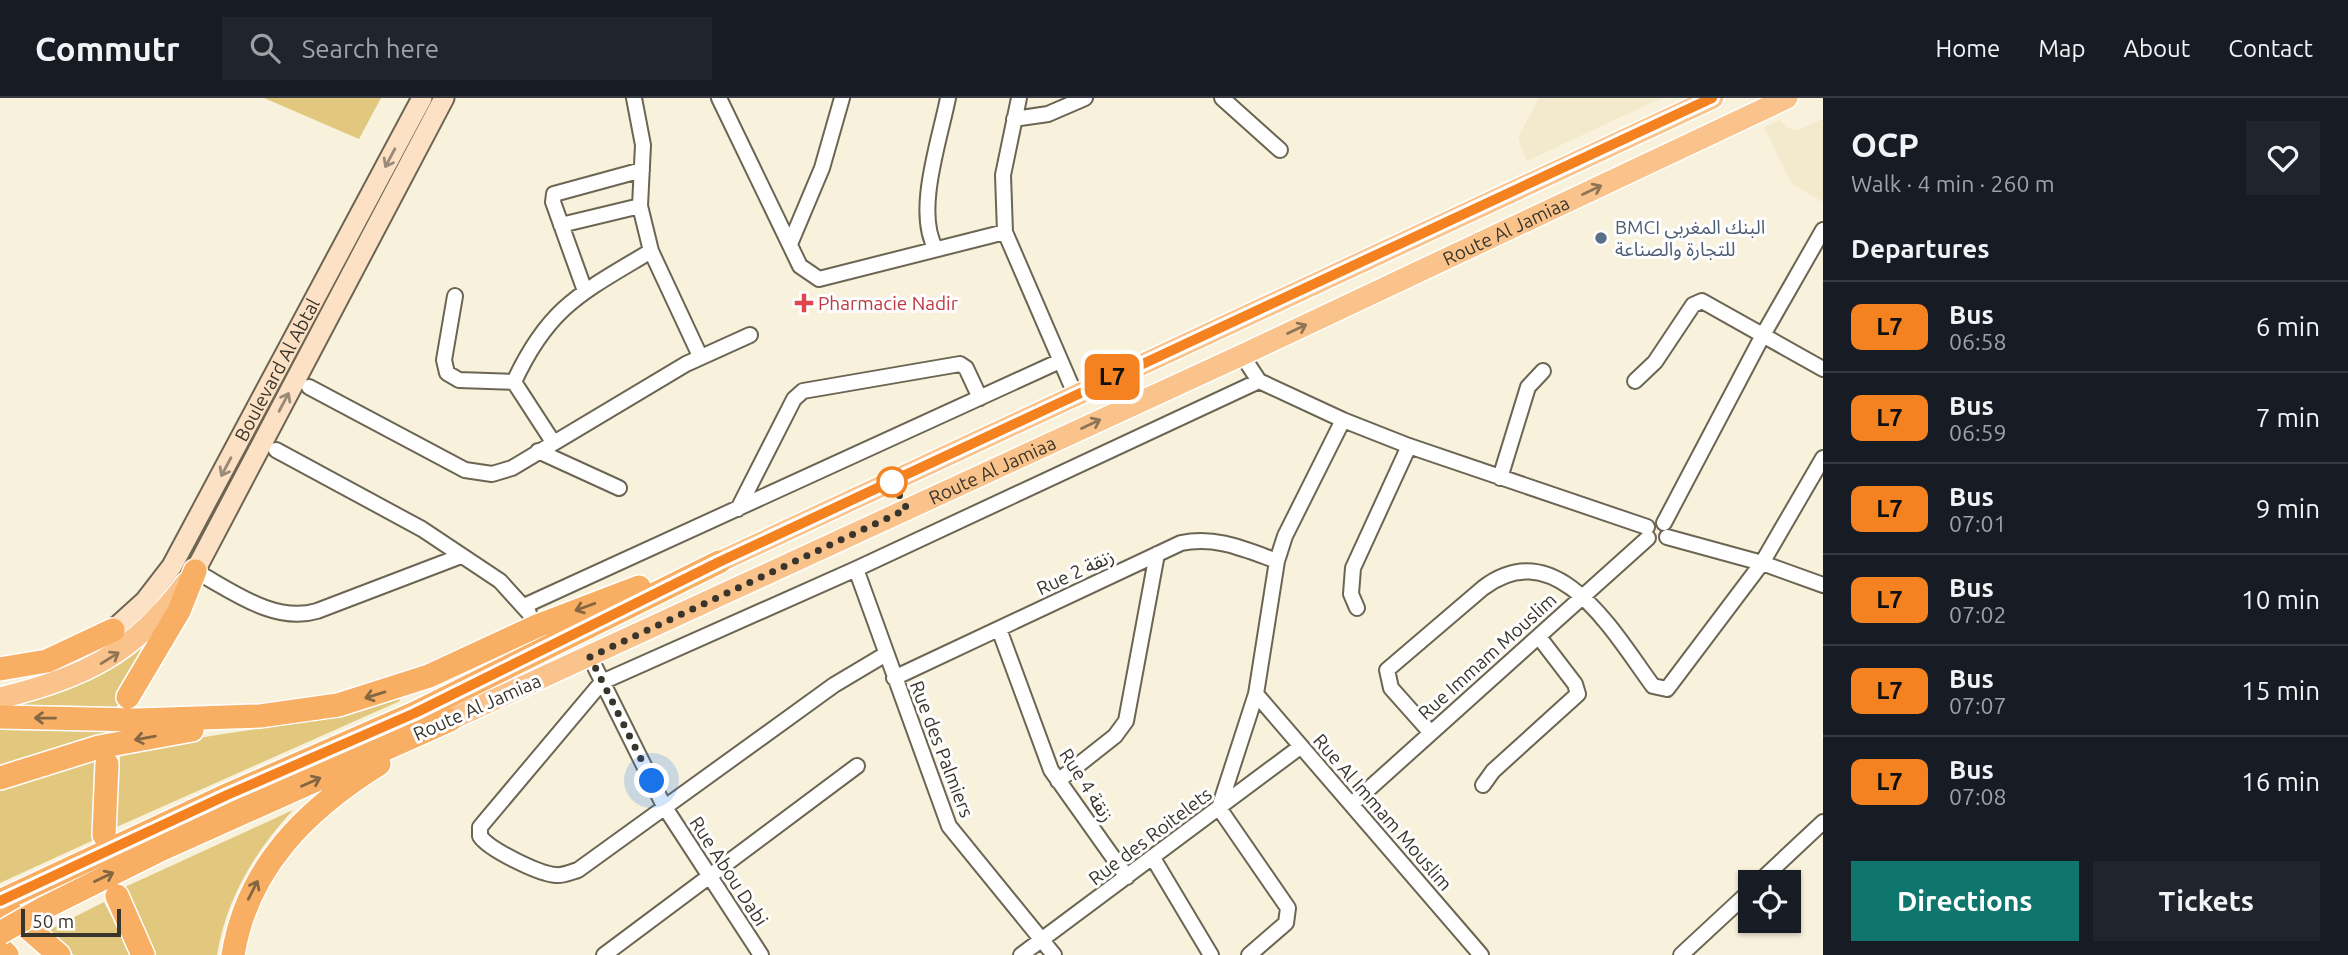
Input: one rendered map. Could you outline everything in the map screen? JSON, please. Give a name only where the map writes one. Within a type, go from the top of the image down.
[{"type":"highway","points":[[0,778],[99,747],[260,716],[338,705],[399,688],[537,626],[650,583],[719,562]]},
{"type":"highway","name":"Route Al Jamiaa","points":[[0,902],[32,884],[415,713],[719,562]]},
{"type":"highway","points":[[128,697],[179,611],[195,571]]},
{"type":"highway","points":[[0,669],[47,661],[113,630]]},
{"type":"highway","points":[[0,717],[137,720],[260,716]]},
{"type":"highway","points":[[233,955],[248,899],[280,845],[303,820],[334,795],[450,720]]},
{"type":"highway","name":"Route Al Jamiaa","points":[[0,933],[160,850],[450,720]]},
{"type":"highway","points":[[104,835],[107,764]]},
{"type":"highway","points":[[117,896],[144,955]]},
{"type":"highway","points":[[0,902],[59,955]]},
{"type":"highway","points":[[0,948],[7,955]]},
{"type":"main road","name":"Boulevard Al Abtal","points":[[113,630],[145,601],[172,566],[422,98]]},
{"type":"main road","name":"Boulevard Al Abtal","points":[[195,571],[444,98]]},
{"type":"main road","name":"Route Al Jamiaa","points":[[719,562],[1713,98]]},
{"type":"main road","name":"Route Al Jamiaa","points":[[450,720],[1242,355],[1787,98]]},
{"type":"main road","points":[[0,698],[63,681],[108,660],[151,625],[195,571]]},
{"type":"street","points":[[634,98],[643,145],[640,206],[651,251],[700,356]]},
{"type":"street","points":[[719,98],[800,266],[819,279],[1005,232]]},
{"type":"street","points":[[790,244],[822,168],[842,98]]},
{"type":"street","points":[[936,249],[929,239],[928,197],[948,98]]},
{"type":"street","points":[[1019,98],[1003,175],[1005,232],[1075,394]]},
{"type":"street","points":[[1014,119],[1048,114],[1085,98]]},
{"type":"street","points":[[1222,98],[1280,150]]},
{"type":"street","points":[[585,290],[553,202],[556,191],[642,170]]},
{"type":"street","points":[[561,225],[640,206]]},
{"type":"street","points":[[1666,530],[1763,335],[1823,230]]},
{"type":"street","points":[[514,382],[531,345],[546,324],[585,290],[651,251]]},
{"type":"street","points":[[456,296],[444,360],[447,373],[459,380],[514,382]]},
{"type":"street","points":[[1635,381],[1647,372],[1698,302],[1706,301],[1823,369]]},
{"type":"street","points":[[309,387],[473,473],[503,471],[700,356],[750,335]]},
{"type":"street","points":[[1242,355],[1259,381],[1343,420],[1647,532],[1655,520],[1666,530],[1823,585]]},
{"type":"street","points":[[524,606],[1060,361]]},
{"type":"street","points":[[738,509],[794,399],[803,391],[960,364],[966,368],[980,398]]},
{"type":"street","points":[[1500,478],[1528,387],[1543,371]]},
{"type":"street","points":[[886,654],[834,685],[578,870],[555,875],[539,870],[489,846],[480,836],[480,827],[602,681],[856,569],[1259,381]]},
{"type":"street","points":[[514,382],[553,442]]},
{"type":"street","points":[[1249,955],[1286,923],[1288,908],[1219,808],[1256,694],[1277,561],[1295,511],[1343,420]]},
{"type":"street","points":[[1357,608],[1351,594],[1353,568],[1409,446]]},
{"type":"street","points":[[276,450],[422,529],[500,581],[524,606],[537,626]]},
{"type":"street","points":[[538,452],[619,488]]},
{"type":"street","points":[[1431,733],[1391,688],[1386,674],[1392,664],[1499,576],[1512,572],[1535,572],[1557,579],[1583,594],[1653,686],[1662,690],[1672,685],[1762,563],[1823,458]]},
{"type":"street","name":"Rue Immam Mouslim","points":[[1352,804],[1539,637],[1647,532]]},
{"type":"street","name":"Rue 2 زنقة","points":[[894,678],[1181,543],[1201,539],[1226,542],[1277,561]]},
{"type":"street","points":[[1058,781],[1115,736],[1126,721],[1157,554]]},
{"type":"street","points":[[195,571],[271,610],[298,615],[317,611],[461,555]]},
{"type":"street","name":"Rue des Palmiers","points":[[856,569],[949,826],[1054,955]]},
{"type":"street","name":"Rue 4 زنقة","points":[[999,629],[1046,759],[1058,781],[1127,877]]},
{"type":"street","points":[[1483,785],[1493,771],[1578,694],[1576,684],[1539,637]]},
{"type":"street","name":"Rue Abou Dabi","points":[[590,657],[664,806],[761,955]]},
{"type":"street","name":"Rue Al Immam Mouslim","points":[[1256,694],[1481,955]]},
{"type":"street","name":"Rue des Roitelets","points":[[1021,955],[1300,747]]},
{"type":"street","points":[[604,955],[857,766]]},
{"type":"street","points":[[1772,870],[1823,822]]},
{"type":"street","points":[[1153,858],[1211,955]]},
{"type":"street","points":[[1681,955],[1738,902]]},
{"type":"shaded area","points":[[264,98],[381,98],[359,139]]},
{"type":"shaded area","points":[[1539,98],[1661,98],[1527,161],[1518,138]]},
{"type":"shaded area","points":[[1823,119],[1823,202],[1792,184],[1764,127],[1780,120],[1787,128],[1798,130]]},
{"type":"shaded area","points":[[171,614],[116,708],[0,710],[0,707],[61,690],[104,671],[132,651]]},
{"type":"shaded area","points":[[399,698],[400,701],[112,829],[121,750],[300,722]]},
{"type":"shaded area","points":[[0,723],[157,725],[0,772]]},
{"type":"shaded area","points":[[101,750],[96,839],[0,883],[0,784]]},
{"type":"shaded area","points":[[293,810],[266,842],[244,877],[227,914],[217,955],[153,955],[135,924],[139,915],[125,887]]},
{"type":"shaded area","points":[[104,902],[131,955],[74,955],[47,931]]},
{"type":"bus line","name":"L7","points":[[0,901],[227,795],[415,713],[719,562],[1712,98]]},
{"type":"place","name":"BMCI البنك المغربي للتجارة والصناعة","points":[[1601,238]]},
{"type":"place","name":"Pharmacie Nadir","points":[[804,303]]},
{"type":"route","points":[[652,781],[590,657],[907,509],[892,482]]}]
